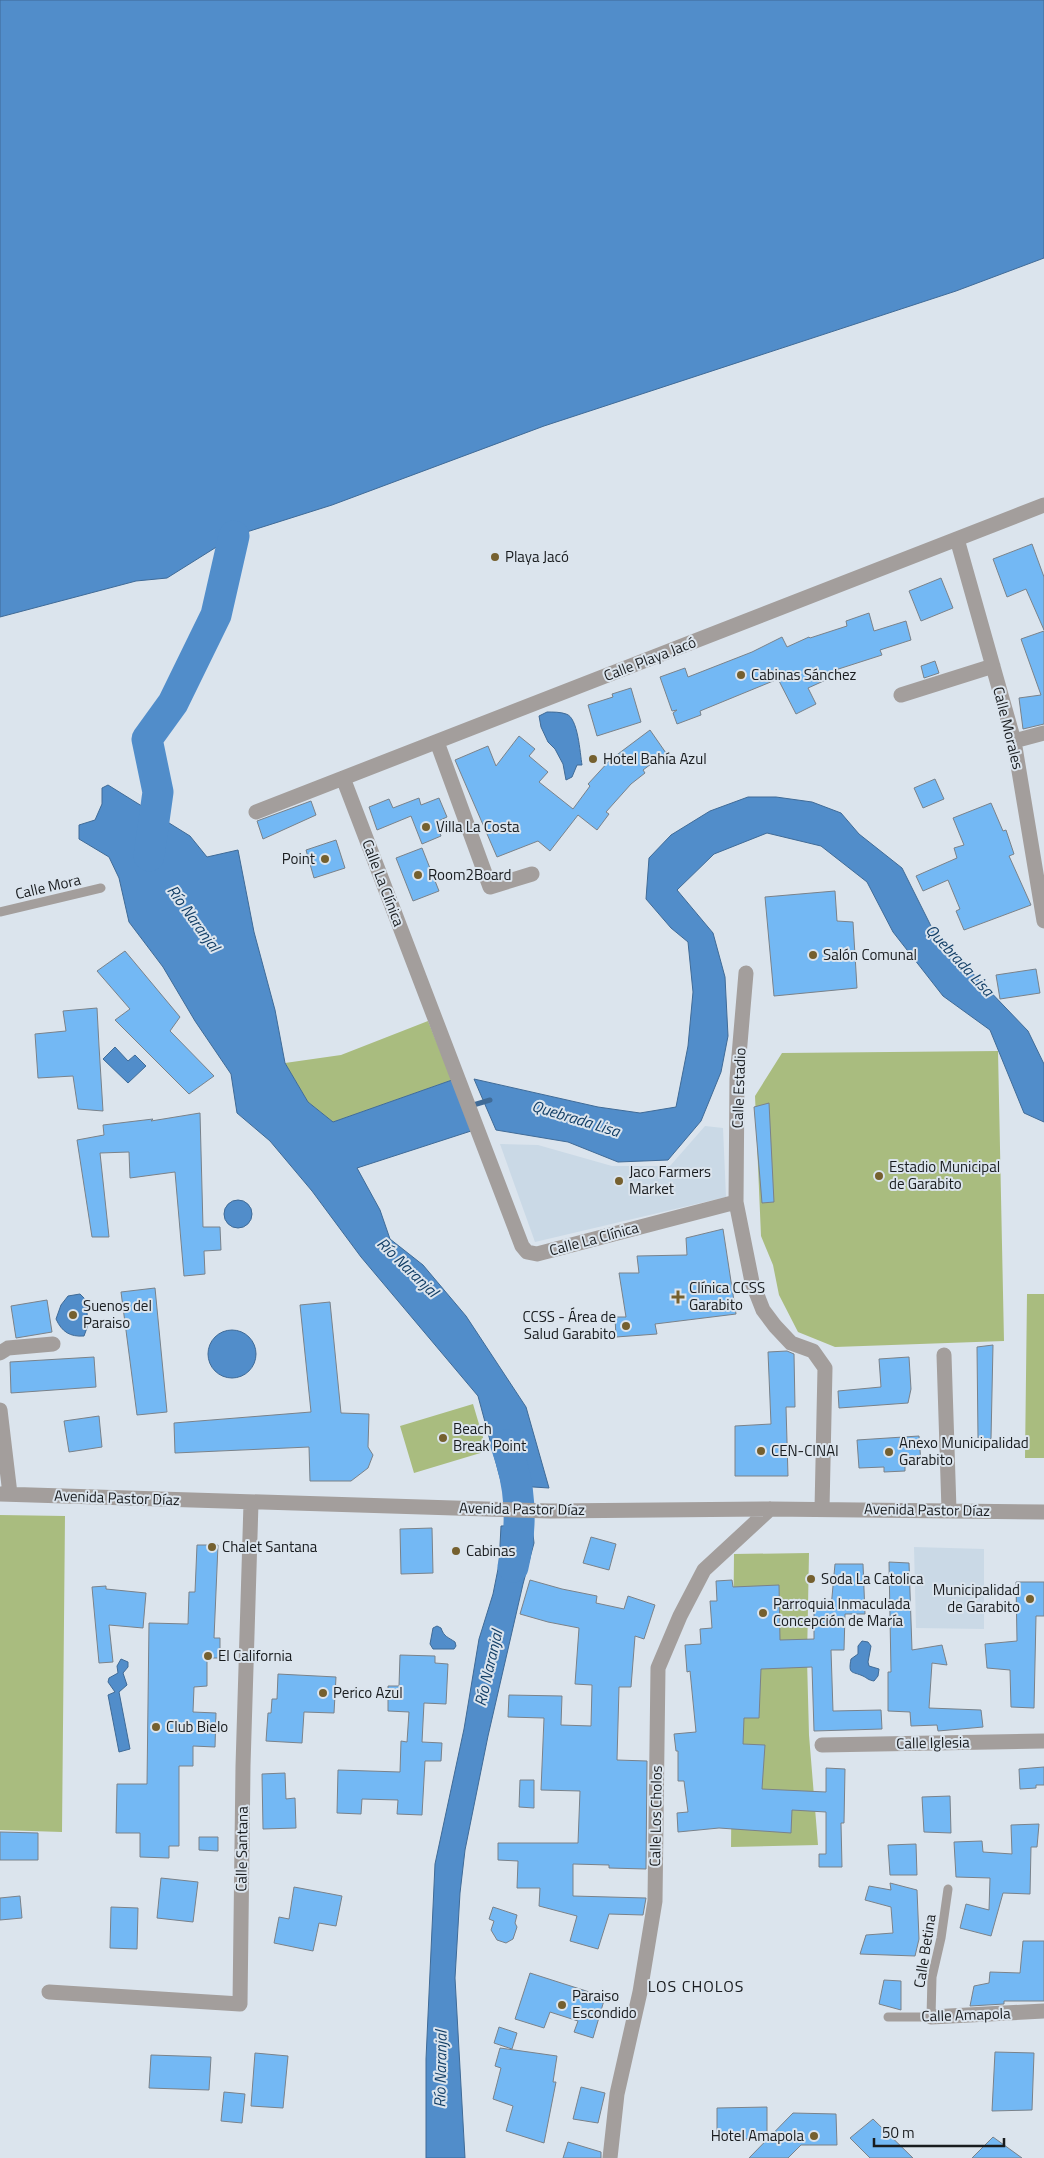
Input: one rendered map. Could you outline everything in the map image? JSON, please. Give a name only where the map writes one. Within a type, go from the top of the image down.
[{"type":"street","name":"Calle Playa Jacó","points":[[256,812],[1044,505]]},
{"type":"street","name":"Calle Morales","points":[[957,538],[1014,741],[1044,921]]},
{"type":"street","points":[[900,695],[993,666]]},
{"type":"street","points":[[1014,741],[1044,733]]},
{"type":"street","points":[[437,742],[490,887],[532,874]]},
{"type":"street","name":"Calle La Clínica","points":[[343,778],[522,1246],[527,1252],[537,1254],[736,1202]]},
{"type":"street","name":"Calle Estadio","points":[[736,1202],[737,1079],[746,974]]},
{"type":"street","points":[[736,1202],[752,1282],[763,1310],[791,1343],[813,1351],[825,1368],[822,1509]]},
{"type":"street","points":[[0,1353],[8,1348],[53,1344]]},
{"type":"street","points":[[944,1355],[949,1510]]},
{"type":"street","points":[[0,1410],[5,1494]]},
{"type":"street","name":"Avenida Pastor Díaz","points":[[5,1494],[550,1511],[822,1509],[1044,1512]]},
{"type":"street","name":"Calle Santana","points":[[49,1992],[240,2004],[242,1766],[251,1503]]},
{"type":"street","name":"Calle Los Cholos","points":[[610,2158],[617,2094],[640,1992],[655,1902],[658,1668],[680,1616],[704,1570],[770,1509]]},
{"type":"street","name":"Calle Iglesia","points":[[822,1745],[1044,1741]]},
{"type":"street","name":"Calle Amapola","points":[[931,2016],[1044,2012]]},
{"type":"lane","name":"Calle Mora","points":[[0,912],[102,888]]},
{"type":"lane","name":"Calle Betina","points":[[931,2016],[932,1977],[941,1938],[948,1889]]},
{"type":"lane","name":"Calle Amapola","points":[[888,2017],[931,2016]]},
{"type":"shaded area","name":"Jaco Farmers Market","points":[[705,1126],[723,1128],[726,1197],[535,1242],[500,1144],[538,1145],[612,1166],[670,1166]]},
{"type":"shaded area","points":[[914,1547],[984,1549],[984,1629],[916,1628]]},
{"type":"green space","points":[[428,1021],[452,1080],[333,1122],[308,1102],[285,1063],[341,1055]]},
{"type":"green space","name":"Estadio Municipal de Garabito","points":[[998,1051],[1004,1341],[835,1347],[798,1332],[779,1295],[773,1265],[761,1236],[755,1096],[782,1053]]},
{"type":"green space","points":[[1027,1294],[1044,1294],[1044,1458],[1025,1458]]},
{"type":"green space","name":"Beach Break Point","points":[[473,1404],[487,1451],[414,1473],[400,1426]]},
{"type":"green space","points":[[0,1515],[65,1516],[62,1832],[0,1830]]},
{"type":"green space","points":[[809,1553],[807,1659],[809,1735],[818,1845],[731,1847],[734,1554]]},
{"type":"water","points":[[0,0],[1044,0],[1044,258],[956,291],[544,426],[332,505],[234,536],[167,578],[136,581],[0,617]]},
{"type":"water","points":[[547,712],[566,714],[570,717],[576,728],[582,765],[577,765],[572,777],[566,780],[563,764],[555,749],[548,742],[541,727],[539,716]]},
{"type":"water","points":[[108,785],[190,836],[207,857],[238,850],[254,932],[275,1010],[285,1063],[308,1102],[333,1122],[452,1080],[471,1131],[357,1168],[380,1210],[390,1239],[423,1265],[466,1316],[526,1407],[549,1488],[502,1485],[478,1396],[361,1257],[312,1191],[270,1141],[237,1113],[231,1074],[195,1021],[163,967],[129,922],[119,878],[109,857],[79,839],[79,825],[95,820],[102,804],[102,788]]},
{"type":"water","points":[[748,797],[776,797],[812,802],[841,813],[859,834],[902,868],[935,934],[1028,1031],[1044,1064],[1044,1122],[1024,1113],[990,1030],[943,996],[893,932],[867,882],[821,846],[767,833],[714,854],[677,890],[713,933],[725,977],[728,1036],[721,1072],[701,1121],[668,1160],[618,1162],[568,1142],[496,1130],[474,1079],[598,1107],[640,1113],[676,1107],[688,1046],[693,992],[688,942],[671,928],[646,899],[649,858],[671,835],[710,811]]},
{"type":"water","points":[[115,1047],[128,1061],[135,1055],[146,1066],[128,1083],[103,1059]]},
{"type":"water","points":[[238,1200],[248,1204],[252,1214],[248,1224],[238,1228],[228,1224],[224,1214],[228,1204]]},
{"type":"water","name":"Suenos del Paraiso","points":[[80,1294],[86,1300],[88,1325],[84,1336],[75,1336],[67,1333],[56,1319],[61,1305],[68,1296]]},
{"type":"water","points":[[232,1330],[241,1332],[249,1337],[254,1345],[256,1354],[254,1363],[249,1371],[241,1376],[232,1378],[223,1376],[215,1371],[210,1363],[208,1354],[210,1345],[215,1337],[223,1332]]},
{"type":"water","points":[[532,1525],[534,1543],[488,1736],[465,1850],[460,1893],[455,1978],[465,2158],[426,2158],[426,2059],[435,1864],[464,1729],[479,1639],[493,1594],[499,1564],[501,1526]]},
{"type":"water","points":[[437,1626],[455,1642],[456,1646],[454,1649],[433,1649],[430,1644],[433,1628]]},
{"type":"water","points":[[862,1641],[868,1642],[871,1646],[869,1666],[879,1669],[878,1676],[874,1681],[852,1672],[850,1668],[851,1659],[858,1654],[858,1646]]},
{"type":"water","points":[[121,1659],[128,1662],[128,1667],[123,1673],[127,1685],[119,1692],[130,1749],[119,1752],[108,1695],[115,1692],[108,1682],[109,1678],[118,1673],[117,1666]]},
{"type":"building","points":[[1032,544],[1044,577],[1044,630],[1026,589],[1007,597],[993,559]]},
{"type":"building","points":[[941,578],[953,608],[921,621],[909,591]]},
{"type":"building","points":[[869,613],[874,631],[906,621],[911,640],[880,650],[882,655],[826,673],[828,679],[808,688],[816,704],[796,714],[778,679],[700,711],[701,715],[677,724],[673,713],[677,710],[672,711],[660,677],[685,668],[688,677],[752,652],[782,637],[787,647],[809,637],[847,626],[846,621]]},
{"type":"building","points":[[1044,631],[1044,724],[1023,729],[1019,698],[1041,695],[1021,639]]},
{"type":"building","points":[[935,661],[939,673],[924,678],[921,666]]},
{"type":"building","points":[[631,688],[641,722],[597,736],[588,705],[613,697],[612,694]]},
{"type":"building","points":[[650,730],[666,753],[643,770],[645,773],[631,784],[606,812],[609,814],[597,830],[578,815],[550,851],[538,841],[497,857],[455,760],[488,746],[496,766],[519,736],[535,749],[529,756],[548,772],[539,782],[573,809],[590,786],[588,784],[610,760]]},
{"type":"building","points":[[935,779],[944,799],[923,808],[914,788]]},
{"type":"building","points":[[419,798],[421,805],[439,798],[447,817],[436,822],[441,836],[422,844],[411,816],[377,830],[369,807],[389,799],[393,808]]},
{"type":"building","points":[[311,801],[316,815],[263,839],[257,821]]},
{"type":"building","points":[[991,803],[1003,831],[1006,830],[1014,854],[1009,856],[1031,905],[964,930],[956,911],[960,909],[948,880],[923,891],[916,876],[957,858],[954,848],[964,845],[953,818]]},
{"type":"building","name":"Point","points":[[336,840],[345,868],[314,878],[306,850]]},
{"type":"building","name":"Room2Board","points":[[422,848],[439,891],[413,901],[396,858]]},
{"type":"building","name":"Salón Comunal","points":[[835,891],[837,921],[853,922],[857,988],[774,996],[765,897]]},
{"type":"building","points":[[125,951],[180,1017],[170,1031],[214,1076],[189,1094],[115,1020],[130,1009],[97,971]]},
{"type":"building","points":[[1036,969],[1040,993],[1000,999],[996,975]]},
{"type":"building","points":[[97,1008],[103,1111],[78,1109],[73,1076],[38,1078],[35,1034],[66,1031],[63,1011]]},
{"type":"building","points":[[769,1103],[774,1202],[762,1203],[754,1107]]},
{"type":"building","points":[[200,1113],[203,1227],[220,1227],[221,1250],[204,1251],[205,1274],[184,1276],[175,1172],[130,1178],[129,1152],[100,1153],[109,1237],[92,1237],[77,1140],[104,1135],[103,1125],[153,1119],[151,1121]]},
{"type":"building","name":"Clínica CCSS Garabito","points":[[723,1229],[736,1314],[655,1324],[657,1334],[616,1337],[615,1317],[626,1317],[619,1273],[639,1273],[637,1256],[687,1255],[686,1238]]},
{"type":"building","points":[[155,1288],[167,1412],[137,1415],[121,1292]]},
{"type":"building","points":[[47,1300],[52,1332],[16,1338],[11,1306]]},
{"type":"building","points":[[330,1302],[341,1413],[369,1414],[368,1447],[373,1455],[368,1468],[351,1481],[310,1481],[309,1447],[175,1453],[174,1423],[311,1412],[300,1305]]},
{"type":"building","points":[[993,1345],[991,1439],[978,1438],[977,1347]]},
{"type":"building","name":"CEN-CINAI","points":[[787,1351],[794,1354],[795,1407],[786,1407],[788,1476],[735,1476],[735,1426],[771,1424],[768,1352]]},
{"type":"building","name":"Suenos del Paraiso","points":[[94,1357],[96,1387],[11,1393],[10,1362]]},
{"type":"building","points":[[909,1357],[911,1389],[908,1403],[839,1408],[838,1391],[881,1387],[879,1359]]},
{"type":"building","points":[[99,1416],[102,1447],[69,1452],[64,1421]]},
{"type":"building","name":"Anexo Municipalidad Garabito","points":[[919,1436],[921,1464],[905,1465],[905,1471],[884,1472],[884,1467],[859,1468],[857,1440]]},
{"type":"building","points":[[432,1528],[433,1573],[401,1574],[400,1529]]},
{"type":"building","points":[[591,1537],[616,1544],[609,1570],[583,1563]]},
{"type":"building","points":[[197,1545],[218,1545],[214,1638],[220,1638],[220,1658],[207,1658],[207,1686],[194,1687],[193,1712],[216,1713],[215,1747],[193,1746],[193,1766],[179,1766],[179,1846],[169,1846],[169,1858],[140,1857],[140,1833],[116,1833],[117,1784],[147,1784],[149,1623],[188,1624],[189,1592],[195,1592]]},
{"type":"building","points":[[889,1562],[909,1563],[912,1650],[942,1645],[947,1665],[932,1663],[929,1708],[981,1710],[983,1727],[938,1731],[937,1725],[911,1726],[910,1712],[888,1711],[888,1672],[891,1672]]},
{"type":"building","points":[[835,1564],[863,1564],[865,1614],[845,1614],[844,1650],[831,1650],[833,1711],[881,1710],[882,1729],[814,1731],[812,1667],[761,1669],[759,1718],[744,1718],[743,1744],[765,1745],[762,1789],[826,1792],[826,1768],[845,1769],[844,1823],[841,1823],[842,1867],[819,1867],[819,1854],[826,1854],[826,1812],[792,1810],[791,1833],[719,1828],[678,1832],[677,1813],[688,1812],[684,1781],[678,1781],[678,1751],[676,1751],[674,1734],[696,1732],[690,1671],[687,1672],[685,1645],[701,1644],[700,1629],[712,1628],[710,1601],[717,1601],[716,1581],[732,1580],[733,1587],[779,1585],[780,1640],[814,1639],[814,1608],[831,1608]]},
{"type":"building","points":[[530,1580],[597,1596],[596,1603],[624,1609],[628,1596],[655,1605],[644,1639],[635,1636],[631,1687],[619,1687],[617,1760],[647,1761],[646,1869],[609,1868],[609,1865],[573,1864],[573,1896],[646,1898],[643,1915],[609,1914],[598,1949],[570,1941],[577,1916],[539,1906],[540,1888],[517,1888],[518,1861],[498,1860],[498,1843],[578,1843],[580,1791],[541,1790],[544,1718],[508,1717],[509,1695],[562,1696],[561,1725],[591,1726],[592,1685],[575,1684],[579,1628],[520,1614]]},
{"type":"building","points":[[1016,1582],[1044,1582],[1044,1616],[1036,1616],[1034,1708],[1011,1707],[1010,1670],[987,1668],[985,1644],[1017,1641]]},
{"type":"building","points":[[106,1586],[106,1589],[146,1593],[143,1628],[109,1625],[113,1662],[99,1663],[92,1587]]},
{"type":"building","points":[[400,1655],[435,1656],[435,1663],[448,1664],[446,1704],[424,1703],[422,1742],[442,1743],[441,1761],[425,1761],[422,1815],[397,1814],[398,1800],[362,1799],[361,1814],[337,1813],[338,1770],[400,1772],[401,1741],[407,1742],[409,1712],[388,1711],[388,1686],[399,1686]]},
{"type":"building","points":[[278,1674],[336,1677],[334,1713],[304,1712],[302,1743],[266,1741],[268,1713],[271,1713],[272,1699],[277,1699]]},
{"type":"building","points":[[1044,1767],[1044,1785],[1036,1785],[1036,1788],[1020,1789],[1019,1769]]},
{"type":"building","points":[[285,1773],[286,1799],[295,1798],[296,1828],[263,1829],[262,1774]]},
{"type":"building","points":[[520,1780],[534,1780],[534,1808],[519,1807]]},
{"type":"building","points":[[950,1796],[951,1833],[924,1832],[922,1797]]},
{"type":"building","points":[[1039,1824],[1037,1847],[1031,1847],[1030,1894],[1003,1893],[991,1936],[960,1928],[966,1904],[989,1910],[990,1878],[956,1877],[954,1842],[982,1841],[983,1852],[1012,1854],[1011,1825]]},
{"type":"building","points":[[0,1832],[38,1833],[38,1860],[0,1860]]},
{"type":"building","points":[[199,1837],[218,1837],[218,1851],[199,1850]]},
{"type":"building","points":[[916,1844],[917,1875],[890,1875],[888,1845]]},
{"type":"building","points":[[161,1878],[198,1882],[193,1922],[157,1918]]},
{"type":"building","points":[[890,1883],[917,1890],[919,1939],[915,1956],[860,1954],[866,1935],[893,1933],[891,1907],[865,1900],[869,1886],[891,1890]]},
{"type":"building","points":[[294,1887],[342,1896],[336,1926],[319,1923],[313,1951],[274,1943],[279,1917],[289,1919]]},
{"type":"building","points":[[20,1896],[22,1918],[0,1920],[0,1898]]},
{"type":"building","points":[[111,1907],[138,1908],[137,1949],[110,1948]]},
{"type":"building","points":[[493,1907],[517,1915],[515,1923],[517,1927],[513,1939],[506,1943],[497,1940],[491,1930],[494,1921],[489,1919]]},
{"type":"building","points":[[1023,1941],[1044,1941],[1044,2001],[1004,2001],[1004,2004],[970,2006],[974,1986],[989,1983],[990,1972],[1020,1973]]},
{"type":"building","name":"Paraiso Escondido","points":[[530,1973],[605,1997],[593,2038],[574,2032],[578,2021],[550,2012],[544,2028],[515,2019]]},
{"type":"building","points":[[884,1980],[901,1981],[901,2010],[879,2004]]},
{"type":"building","points":[[499,2027],[517,2033],[512,2049],[494,2043]]},
{"type":"building","points":[[500,2048],[557,2056],[553,2082],[556,2082],[544,2143],[506,2131],[513,2106],[493,2099],[501,2068],[495,2066]]},
{"type":"building","points":[[995,2052],[1034,2053],[1032,2110],[992,2111]]},
{"type":"building","points":[[255,2053],[288,2056],[283,2108],[251,2106]]},
{"type":"building","points":[[151,2055],[211,2057],[209,2090],[149,2088]]},
{"type":"building","points":[[581,2087],[605,2093],[598,2123],[573,2119]]},
{"type":"building","points":[[224,2092],[245,2094],[242,2123],[221,2121]]},
{"type":"building","name":"Hotel Amapola","points":[[767,2107],[767,2139],[717,2139],[717,2108]]},
{"type":"building","name":"Hotel Amapola","points":[[793,2113],[836,2114],[837,2145],[801,2145],[788,2158],[749,2158]]},
{"type":"building","points":[[873,2119],[913,2158],[870,2158],[850,2138]]},
{"type":"building","points":[[993,2137],[1022,2158],[972,2158]]},
{"type":"building","points":[[568,2142],[601,2152],[601,2158],[563,2158]]},
{"type":"waterway","name":"Río Naranjal","points":[[149,856],[158,792],[147,739],[173,703],[216,615],[234,536]]},
{"type":"waterway","name":"Quebrada Lisa","points":[[470,1106],[490,1100]]},
{"type":"waterway","name":"Río Naranjal","points":[[506,1445],[515,1475],[519,1505],[518,1536],[513,1567]]},
{"type":"place","name":"Playa Jacó","points":[[495,557]]},
{"type":"place","name":"Cabinas Sánchez","points":[[741,675]]},
{"type":"place","name":"Hotel Bahía Azul","points":[[593,759]]},
{"type":"place","name":"Villa La Costa","points":[[426,827]]},
{"type":"place","name":"Point","points":[[325,859]]},
{"type":"place","name":"Room2Board","points":[[418,875]]},
{"type":"place","name":"Salón Comunal","points":[[813,955]]},
{"type":"place","name":"Estadio Municipal de Garabito","points":[[879,1176]]},
{"type":"place","name":"Jaco Farmers Market","points":[[619,1181]]},
{"type":"place","name":"Clínica CCSS Garabito","points":[[678,1297]]},
{"type":"place","name":"Suenos del Paraiso","points":[[73,1315]]},
{"type":"place","name":"CCSS - Área de Salud Garabito","points":[[626,1326]]},
{"type":"place","name":"Beach Break Point","points":[[443,1438]]},
{"type":"place","name":"CEN-CINAI","points":[[761,1451]]},
{"type":"place","name":"Anexo Municipalidad Garabito","points":[[889,1452]]},
{"type":"place","name":"Chalet Santana","points":[[212,1547]]},
{"type":"place","name":"Cabinas","points":[[456,1551]]},
{"type":"place","name":"Soda La Catolica","points":[[811,1579]]},
{"type":"place","name":"Municipalidad de Garabito","points":[[1030,1599]]},
{"type":"place","name":"Parroquia Inmaculada Concepción de María","points":[[763,1613]]},
{"type":"place","name":"El California","points":[[208,1656]]},
{"type":"place","name":"Perico Azul","points":[[323,1693]]},
{"type":"place","name":"Club Bielo","points":[[156,1727]]},
{"type":"place","name":"Paraiso Escondido","points":[[562,2005]]},
{"type":"place","name":"Hotel Amapola","points":[[814,2136]]},
{"type":"district","name":"LOS CHOLOS","points":[[696,1986]]}]
